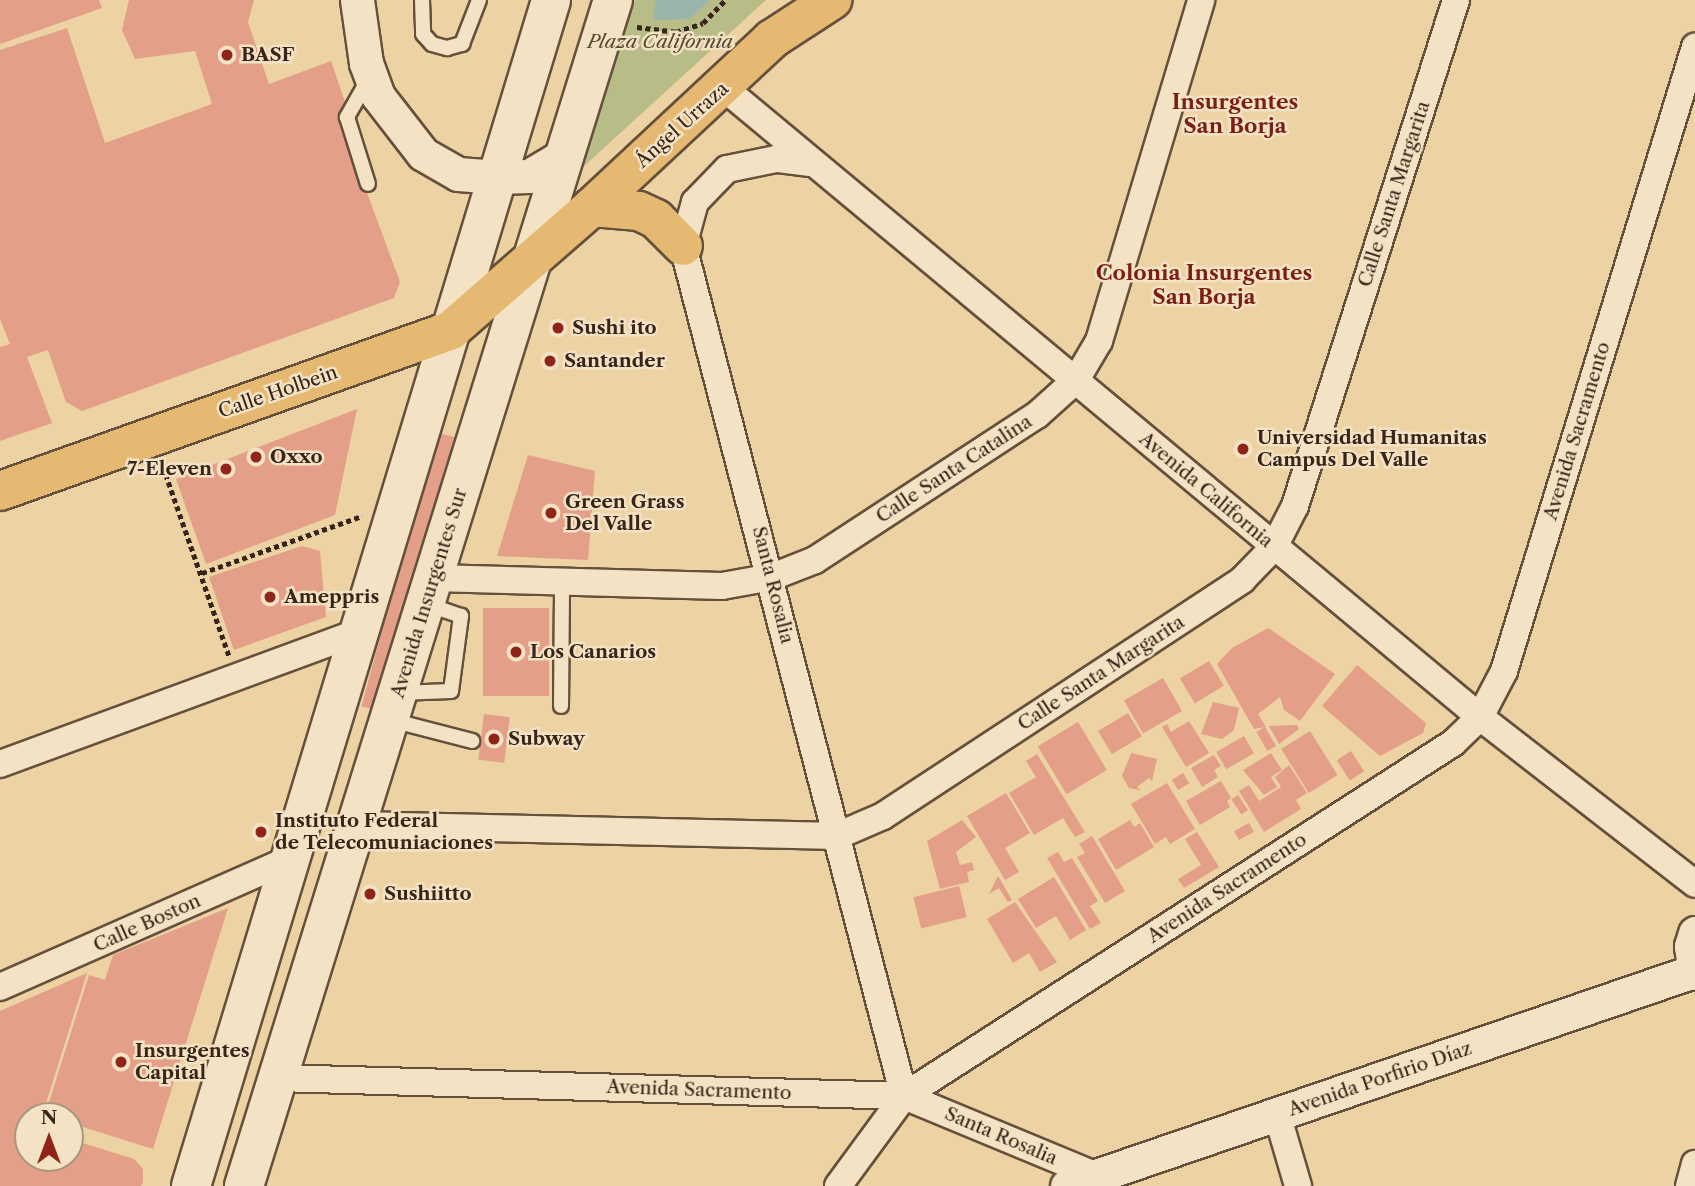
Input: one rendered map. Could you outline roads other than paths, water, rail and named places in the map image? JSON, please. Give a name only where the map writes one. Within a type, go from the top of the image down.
[{"type":"main road","points":[[191,1186],[293,858],[551,0]]},
{"type":"main road","name":"Ángel Urraza","points":[[534,257],[724,88],[772,39],[832,0]]},
{"type":"main road","name":"Avenida Insurgentes Sur","points":[[244,1186],[566,154],[623,13]]},
{"type":"main road","points":[[592,207],[639,211],[656,219],[684,246]]},
{"type":"main road","name":"Calle Holbein","points":[[0,491],[451,330],[534,257]]},
{"type":"street","points":[[357,0],[371,76],[397,125],[423,155],[458,174],[498,177],[529,176],[566,154]]},
{"type":"street","name":"Calle Santa Catalina","points":[[430,591],[562,582],[722,586],[772,577],[815,560],[1037,415],[1076,380],[1099,341],[1201,0]]},
{"type":"street","name":"Calle Santa Margarita","points":[[357,825],[837,836],[883,816],[1242,580],[1274,547],[1295,506],[1456,0]]},
{"type":"street","name":"Avenida Sacramento","points":[[277,1078],[904,1096],[1453,743],[1480,717],[1504,671],[1695,47]]},
{"type":"street","name":"Avenida California","points":[[724,88],[810,163],[1076,380],[1480,717],[1695,884]]},
{"type":"street","name":"Santa Rosalia","points":[[810,163],[776,159],[727,169],[695,202],[684,246],[772,577],[904,1096],[1084,1183]]},
{"type":"street","points":[[0,764],[235,675],[359,632]]},
{"type":"street","name":"Calle Boston","points":[[0,988],[293,858]]},
{"type":"street","points":[[1694,972],[1691,946],[1695,933]]},
{"type":"street","name":"Avenida Porfirio Díaz","points":[[1084,1183],[1694,972]]},
{"type":"street","points":[[838,1186],[904,1096]]},
{"type":"street","points":[[1278,1114],[1298,1186]]},
{"type":"street","points":[[1689,1186],[1695,1164]]},
{"type":"lane","points":[[422,0],[423,34],[432,44],[447,48],[462,44],[479,0]]},
{"type":"lane","points":[[368,184],[347,117],[371,76]]},
{"type":"lane","points":[[561,706],[562,582]]},
{"type":"lane","points":[[394,707],[451,691],[461,616],[430,591]]},
{"type":"lane","points":[[394,707],[472,741]]},
{"type":"water","points":[[656,0],[710,0],[689,19],[653,20]]},
{"type":"place","name":"BASF","points":[[227,55]]},
{"type":"place","name":"Sushi ito","points":[[558,328]]},
{"type":"place","name":"Santander","points":[[550,361]]},
{"type":"place","name":"Universidad Humanitas Campus Del Valle","points":[[1243,449]]},
{"type":"place","name":"Oxxo","points":[[256,457]]},
{"type":"place","name":"7-Eleven","points":[[226,469]]},
{"type":"place","name":"Green Grass Del Valle","points":[[551,513]]},
{"type":"place","name":"Ameppris","points":[[270,597]]},
{"type":"place","name":"Los Canarios","points":[[516,652]]},
{"type":"place","name":"Subway","points":[[494,739]]},
{"type":"place","name":"Instituto Federal de Telecomuniaciones","points":[[261,832]]},
{"type":"place","name":"Sushiitto","points":[[370,894]]},
{"type":"place","name":"Insurgentes Capital","points":[[121,1062]]},
{"type":"district","name":"Insurgentes San Borja","points":[[1235,114]]},
{"type":"district","name":"Colonia Insurgentes San Borja","points":[[1204,285]]},
{"type":"park label","name":"Plaza California","points":[[660,42]]}]
